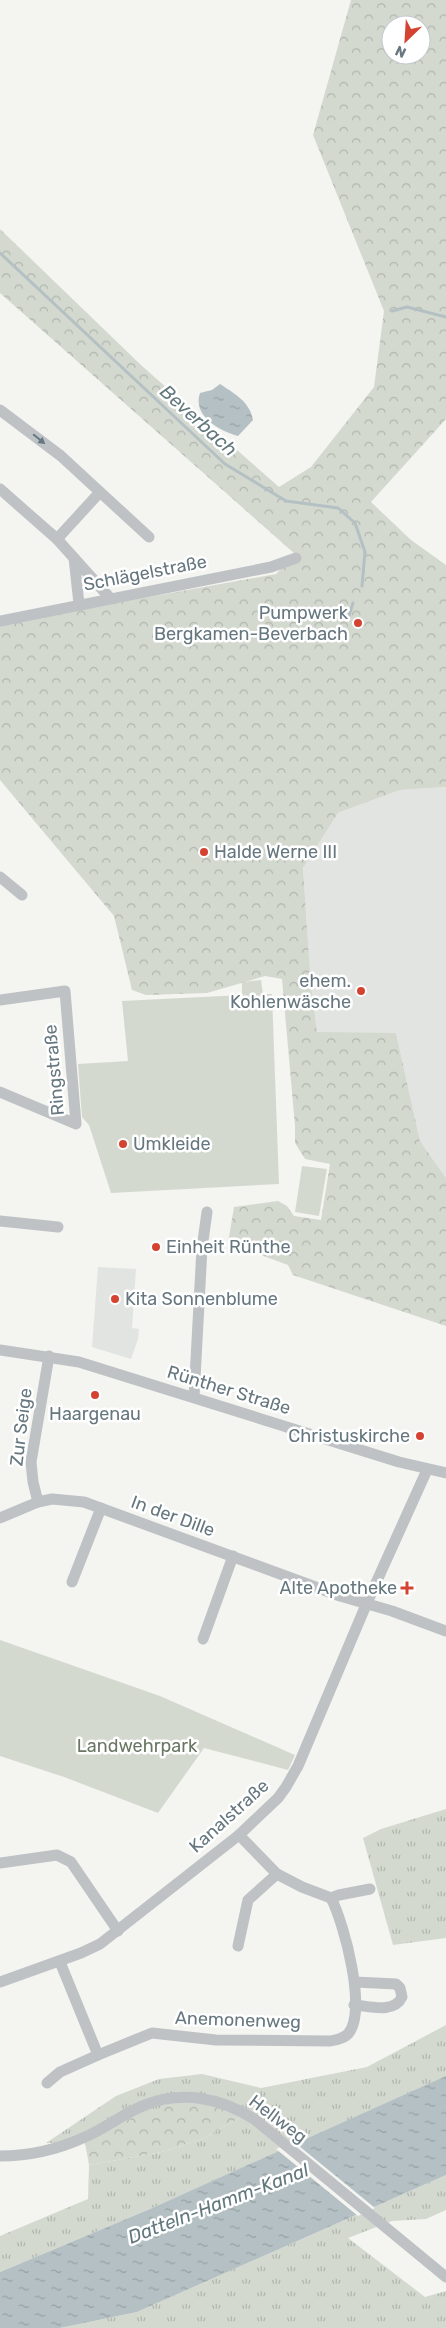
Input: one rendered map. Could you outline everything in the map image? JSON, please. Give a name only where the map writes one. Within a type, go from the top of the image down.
[{"type":"street","points":[[0,410],[61,456],[149,537]]},
{"type":"street","points":[[0,489],[57,539],[110,598]]},
{"type":"street","points":[[57,539],[100,492]]},
{"type":"street","points":[[74,558],[79,604]]},
{"type":"street","name":"Schlägelstraße","points":[[0,620],[271,567],[296,558]]},
{"type":"street","points":[[0,877],[22,895]]},
{"type":"street","name":"Ringstraße","points":[[0,1000],[65,991],[76,1124],[0,1092]]},
{"type":"street","points":[[194,1397],[202,1248],[207,1212]]},
{"type":"street","points":[[0,1221],[58,1227]]},
{"type":"street","name":"Rünther Straße","points":[[0,1350],[50,1356],[79,1362],[427,1470],[446,1473]]},
{"type":"street","name":"Zur Seige","points":[[38,1502],[31,1462],[50,1356]]},
{"type":"street","name":"Kanalstraße","points":[[0,1982],[81,1953],[118,1931],[239,1835],[278,1798],[293,1776],[366,1605],[427,1470]]},
{"type":"street","name":"In der Dille","points":[[0,1518],[38,1502],[68,1499],[100,1508],[366,1605],[392,1611],[446,1631]]},
{"type":"street","points":[[72,1582],[100,1508]]},
{"type":"street","points":[[203,1638],[234,1556]]},
{"type":"street","points":[[239,1835],[277,1874],[302,1887],[331,1898],[370,1889]]},
{"type":"street","points":[[0,1863],[50,1855],[64,1857],[71,1862],[118,1931]]},
{"type":"street","points":[[238,1946],[248,1900],[277,1874]]},
{"type":"street","name":"Anemonenweg","points":[[47,2083],[60,2072],[152,2033],[216,2040],[340,2039],[348,2034],[352,2025],[355,1982],[338,1911],[331,1898]]},
{"type":"street","points":[[60,1962],[98,2055]]},
{"type":"street","points":[[354,2005],[396,2006],[402,1997],[400,1988],[396,1984],[355,1982]]},
{"type":"street","name":"Hellweg","points":[[0,2156],[31,2154],[68,2144],[145,2104],[162,2099],[204,2098],[226,2104],[243,2113],[267,2130],[446,2277]]},
{"type":"shaded area","points":[[446,787],[446,1178],[420,1141],[396,1033],[317,1033],[311,986],[303,868],[338,813],[400,790]]},
{"type":"shaded area","name":"Kita Sonnenblume","points":[[98,1267],[136,1269],[132,1328],[139,1329],[138,1339],[131,1359],[92,1347]]},
{"type":"green space","points":[[351,0],[446,0],[446,419],[371,502],[411,540],[446,565],[446,787],[400,790],[338,813],[303,868],[311,986],[317,1032],[396,1033],[420,1141],[446,1178],[446,1326],[293,1275],[288,1265],[228,1243],[234,1207],[278,1201],[287,1206],[294,1216],[321,1220],[330,1164],[305,1159],[295,1143],[282,979],[265,976],[207,993],[146,995],[132,990],[114,916],[0,780],[0,624],[276,574],[295,554],[0,293],[0,229],[142,366],[279,487],[311,467],[374,387],[384,311],[313,135]]},
{"type":"green space","points":[[261,980],[263,994],[272,994],[279,1184],[111,1193],[89,1125],[82,1117],[78,1064],[128,1061],[122,1001],[242,995],[242,982]]},
{"type":"green space","points":[[302,1166],[327,1169],[319,1216],[295,1212]]},
{"type":"green space","name":"Landwehrpark","points":[[0,1640],[160,1696],[295,1755],[288,1770],[204,1748],[158,1813],[64,1777],[0,1756]]},
{"type":"green space","points":[[446,1809],[446,1938],[393,1945],[363,1838],[381,1829]]},
{"type":"green space","points":[[446,2025],[446,2077],[150,2209],[0,2272],[0,2236],[88,2199],[89,2165],[162,2152],[202,2139],[240,2118],[85,2143],[46,2143],[116,2096],[159,2079],[202,2074],[261,2088],[367,2067]]},
{"type":"green space","points":[[199,2102],[234,2113],[240,2118],[202,2139],[162,2152],[89,2165],[85,2143],[141,2113],[174,2104]]},
{"type":"green space","points":[[446,2175],[446,2210],[426,2219],[392,2221],[348,2238],[425,2297],[446,2291],[446,2328],[60,2328],[137,2312]]},
{"type":"water","points":[[220,384],[241,399],[249,408],[253,420],[238,436],[223,430],[209,421],[203,415],[200,408],[200,393],[212,390]]},
{"type":"water","name":"Datteln-Hamm-Kanal","points":[[446,2076],[446,2175],[137,2312],[60,2328],[0,2328],[0,2272],[150,2209]]},
{"type":"pier","points":[[293,2141],[375,2208],[358,2216],[276,2149]]},
{"type":"waterway","name":"Beverbach","points":[[0,253],[225,464],[286,501],[338,508],[355,523],[365,552],[362,586]]},
{"type":"waterway","points":[[392,311],[407,307],[446,317]]},
{"type":"waterway","name":"Beverbach","points":[[348,619],[353,603]]},
{"type":"place","name":"Pumpwerk Bergkamen-Beverbach","points":[[358,623]]},
{"type":"place","name":"Halde Werne III","points":[[204,852]]},
{"type":"place","name":"ehem. Kohlenwäsche","points":[[361,991]]},
{"type":"place","name":"Umkleide","points":[[123,1144]]},
{"type":"place","name":"Einheit Rünthe","points":[[156,1247]]},
{"type":"place","name":"Kita Sonnenblume","points":[[115,1299]]},
{"type":"place","name":"Haargenau","points":[[95,1395]]},
{"type":"place","name":"Christuskirche","points":[[420,1436]]},
{"type":"place","name":"Alte Apotheke","points":[[407,1588]]}]
